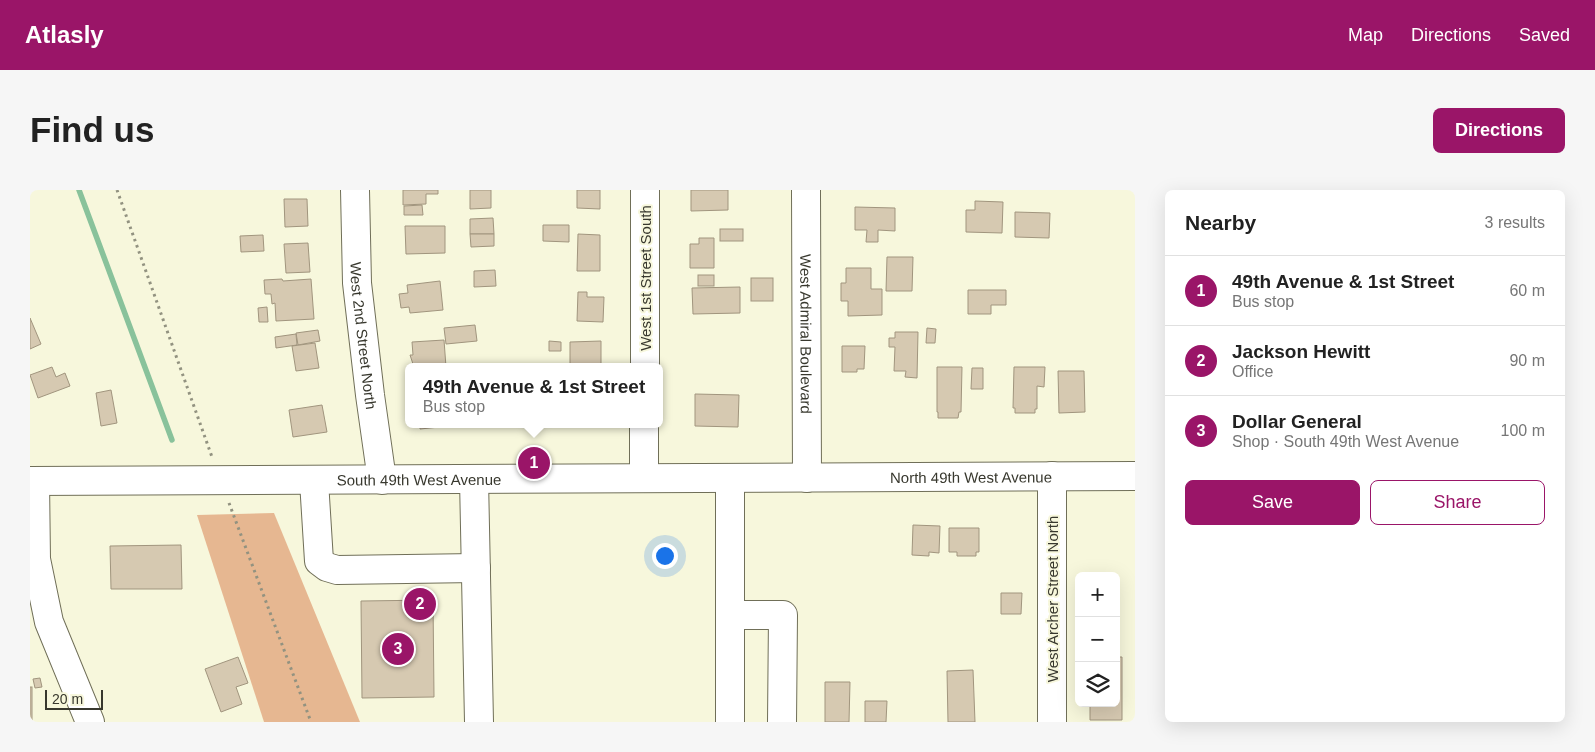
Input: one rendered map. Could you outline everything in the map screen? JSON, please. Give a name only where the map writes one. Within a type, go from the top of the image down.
[{"type":"street","name":"West 2nd Street North","points":[[355,190],[357,283],[382,480]]},
{"type":"street","name":"West 1st Street South","points":[[644,363],[645,190]]},
{"type":"street","name":"West Admiral Boulevard","points":[[806,190],[807,478]]},
{"type":"street","points":[[644,428],[644,478]]},
{"type":"street","name":"West Archer Street North","points":[[1052,476],[1052,722]]},
{"type":"street","name":"North 49th West Avenue","points":[[807,478],[1135,476]]},
{"type":"street","points":[[730,478],[730,722]]},
{"type":"street","name":"South 49th West Avenue","points":[[32,481],[807,478]]},
{"type":"street","points":[[474,479],[479,722]]},
{"type":"street","points":[[32,481],[37,597],[90,722]]},
{"type":"street","points":[[314,481],[319,561],[327,567],[337,570],[476,568]]},
{"type":"street","points":[[730,615],[783,615],[782,722]]},
{"type":"path","points":[[117,190],[221,481],[311,722]]},
{"type":"shaded area","points":[[274,513],[360,722],[264,722],[197,515]]},
{"type":"building","points":[[403,190],[438,190],[438,194],[426,194],[426,204],[403,205]]},
{"type":"building","points":[[470,190],[491,190],[491,208],[470,209]]},
{"type":"building","points":[[577,190],[600,190],[600,209],[577,208]]},
{"type":"building","points":[[691,190],[728,190],[728,210],[691,211]]},
{"type":"building","points":[[284,199],[307,199],[308,226],[285,227]]},
{"type":"building","points":[[975,201],[1003,202],[1002,233],[966,232],[966,210],[975,210]]},
{"type":"building","points":[[422,205],[423,215],[404,215],[404,206]]},
{"type":"building","points":[[855,207],[895,208],[895,231],[878,230],[878,242],[866,242],[867,230],[855,230]]},
{"type":"building","points":[[1015,212],[1050,213],[1049,238],[1015,237]]},
{"type":"building","points":[[493,218],[494,234],[470,234],[470,219]]},
{"type":"building","points":[[543,225],[569,225],[569,242],[543,241]]},
{"type":"building","points":[[405,226],[445,226],[445,253],[406,254]]},
{"type":"building","points":[[720,229],[743,229],[743,241],[720,241]]},
{"type":"building","points":[[470,234],[494,234],[494,246],[471,247]]},
{"type":"building","points":[[578,234],[600,235],[600,271],[577,271]]},
{"type":"building","points":[[263,235],[264,251],[241,252],[240,236]]},
{"type":"building","points":[[699,238],[714,238],[714,268],[690,268],[690,244],[699,244]]},
{"type":"building","points":[[308,243],[310,272],[286,273],[284,244]]},
{"type":"building","points":[[887,257],[913,257],[912,291],[886,291]]},
{"type":"building","points":[[846,268],[871,268],[871,289],[882,289],[882,315],[848,316],[848,301],[841,301],[841,283],[846,283]]},
{"type":"building","points":[[495,270],[496,286],[474,287],[474,271]]},
{"type":"building","points":[[698,275],[714,275],[714,286],[698,286]]},
{"type":"building","points":[[751,278],[773,278],[773,301],[751,301]]},
{"type":"building","points":[[282,279],[283,281],[311,279],[314,319],[276,321],[275,303],[272,304],[271,294],[265,294],[264,280]]},
{"type":"building","points":[[440,281],[443,310],[410,313],[409,307],[401,308],[399,294],[408,293],[407,285]]},
{"type":"building","points":[[740,287],[740,313],[693,314],[692,288]]},
{"type":"building","points":[[968,290],[1006,290],[1006,305],[991,305],[991,314],[968,314]]},
{"type":"building","points":[[578,292],[587,292],[587,297],[604,297],[603,322],[577,321]]},
{"type":"building","points":[[267,307],[268,322],[259,322],[258,308]]},
{"type":"building","points":[[30,318],[41,344],[30,349]]},
{"type":"building","points":[[475,325],[477,341],[446,344],[444,328]]},
{"type":"building","points":[[927,328],[936,329],[935,343],[926,343]]},
{"type":"building","points":[[318,330],[320,341],[298,345],[296,333]]},
{"type":"building","points":[[895,332],[918,332],[917,378],[905,377],[906,371],[894,371],[895,347],[889,347],[889,338],[895,338]]},
{"type":"building","points":[[296,334],[297,345],[276,348],[275,337]]},
{"type":"building","points":[[444,340],[446,363],[413,363],[410,355],[413,355],[412,342]]},
{"type":"building","points":[[549,341],[561,342],[561,351],[549,351]]},
{"type":"building","points":[[601,341],[601,363],[570,363],[570,342]]},
{"type":"building","points":[[315,343],[319,368],[296,371],[292,346]]},
{"type":"building","points":[[842,346],[865,346],[864,369],[857,369],[857,372],[842,372]]},
{"type":"building","points":[[52,367],[56,377],[65,373],[70,386],[38,398],[30,375]]},
{"type":"building","points":[[937,367],[962,367],[961,412],[959,412],[958,418],[938,418]]},
{"type":"building","points":[[1014,367],[1045,367],[1044,387],[1037,386],[1037,409],[1035,409],[1035,413],[1015,413],[1015,408],[1013,408]]},
{"type":"building","points":[[972,368],[983,368],[983,389],[971,389]]},
{"type":"building","points":[[1058,371],[1084,371],[1085,412],[1059,413]]},
{"type":"building","points":[[111,390],[117,423],[101,426],[96,393]]},
{"type":"building","points":[[695,394],[739,395],[738,427],[695,426]]},
{"type":"building","points":[[322,405],[327,432],[293,437],[289,410]]},
{"type":"building","points":[[913,525],[940,526],[939,553],[929,552],[929,556],[912,555]]},
{"type":"building","points":[[949,528],[979,528],[979,552],[976,552],[976,556],[957,556],[957,552],[949,552]]},
{"type":"building","points":[[181,545],[182,589],[111,589],[110,546]]},
{"type":"building","points":[[1001,593],[1022,593],[1021,614],[1001,614]]},
{"type":"building","points":[[433,600],[434,697],[362,698],[361,601]]},
{"type":"building","points":[[238,657],[248,683],[236,687],[242,704],[221,712],[205,669]]},
{"type":"building","points":[[1120,657],[1122,657],[1122,720],[1090,720],[1090,707],[1120,707]]},
{"type":"building","points":[[973,670],[975,722],[948,722],[947,671]]},
{"type":"building","points":[[40,678],[42,687],[35,688],[33,679]]},
{"type":"building","points":[[825,682],[850,682],[849,722],[825,722]]},
{"type":"building","points":[[30,687],[32,687],[32,722],[30,722]]},
{"type":"building","points":[[865,701],[887,701],[886,722],[865,722]]},
{"type":"waterway","points":[[79,190],[172,440]]},
{"type":"place","name":"49th Avenue & 1st Street","points":[[534,463]]},
{"type":"place","name":"Jackson Hewitt","points":[[420,604]]},
{"type":"place","name":"Dollar General","points":[[398,649]]}]
